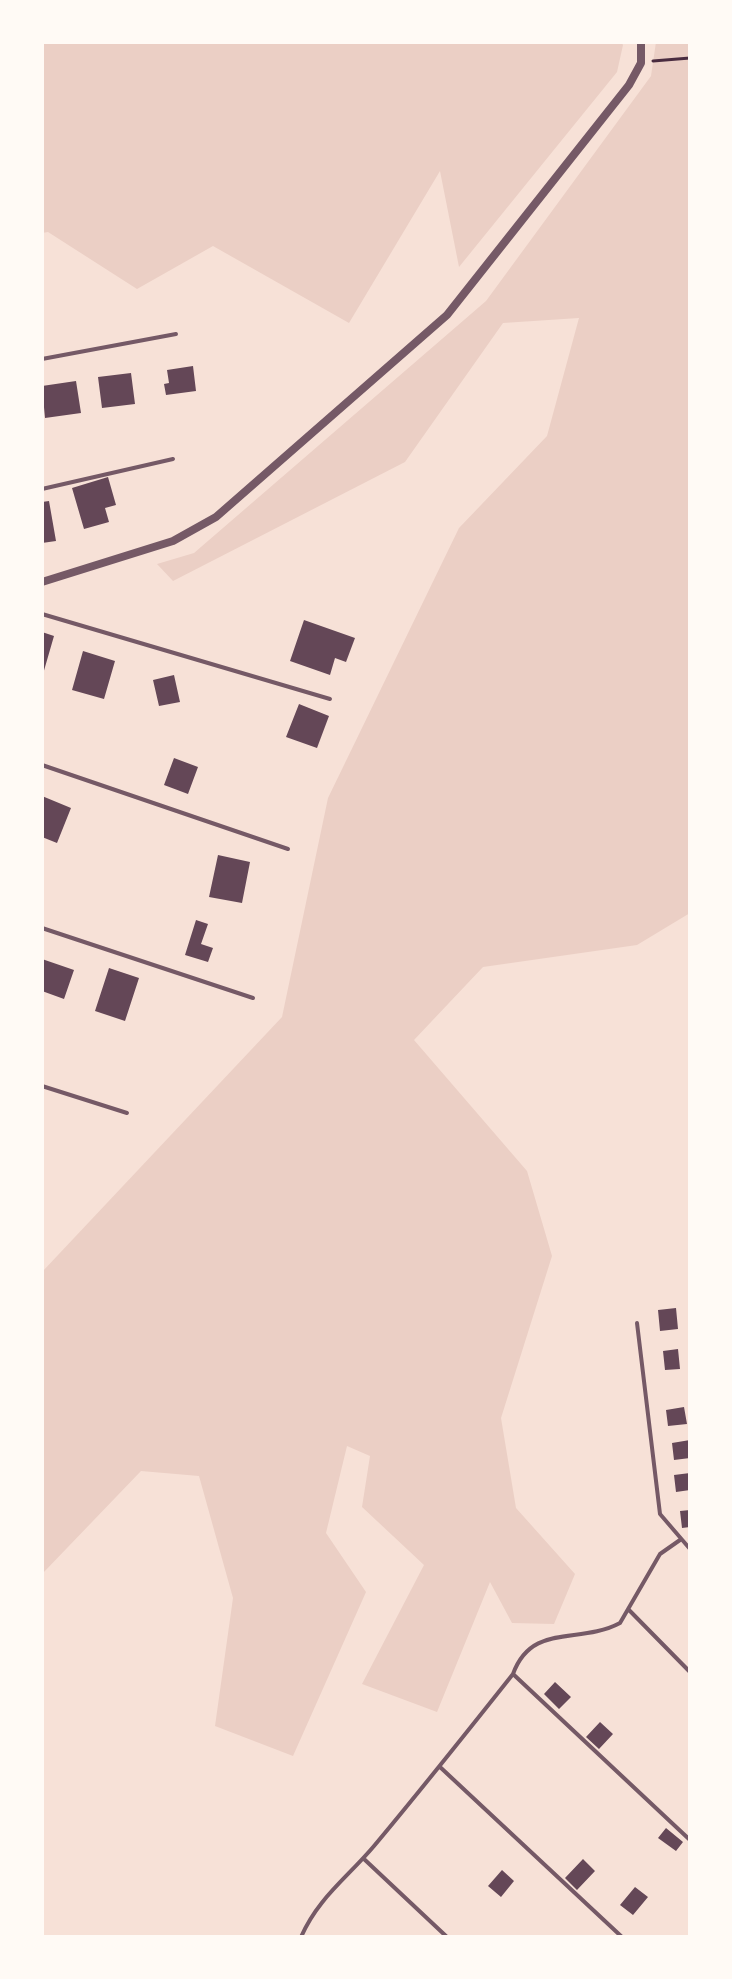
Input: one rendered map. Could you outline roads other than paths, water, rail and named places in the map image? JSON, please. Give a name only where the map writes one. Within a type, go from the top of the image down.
[{"type":"street","points":[[42,582],[173,541],[216,517],[447,315],[629,85],[641,63],[641,42]]},
{"type":"lane","points":[[42,359],[176,334]]},
{"type":"lane","points":[[42,489],[173,459]]},
{"type":"lane","points":[[42,614],[330,699]]},
{"type":"lane","points":[[42,765],[288,849]]},
{"type":"lane","points":[[42,928],[253,998]]},
{"type":"lane","points":[[42,1086],[127,1113]]},
{"type":"lane","points":[[637,1323],[660,1514],[690,1549]]},
{"type":"lane","points":[[301,1937],[327,1892],[363,1859],[440,1767],[513,1674],[519,1657],[531,1645],[547,1638],[607,1630],[620,1623],[660,1554],[680,1540]]},
{"type":"lane","points":[[629,1610],[690,1672]]},
{"type":"lane","points":[[513,1674],[690,1840]]},
{"type":"lane","points":[[440,1767],[622,1937]]},
{"type":"lane","points":[[363,1859],[447,1937]]}]
